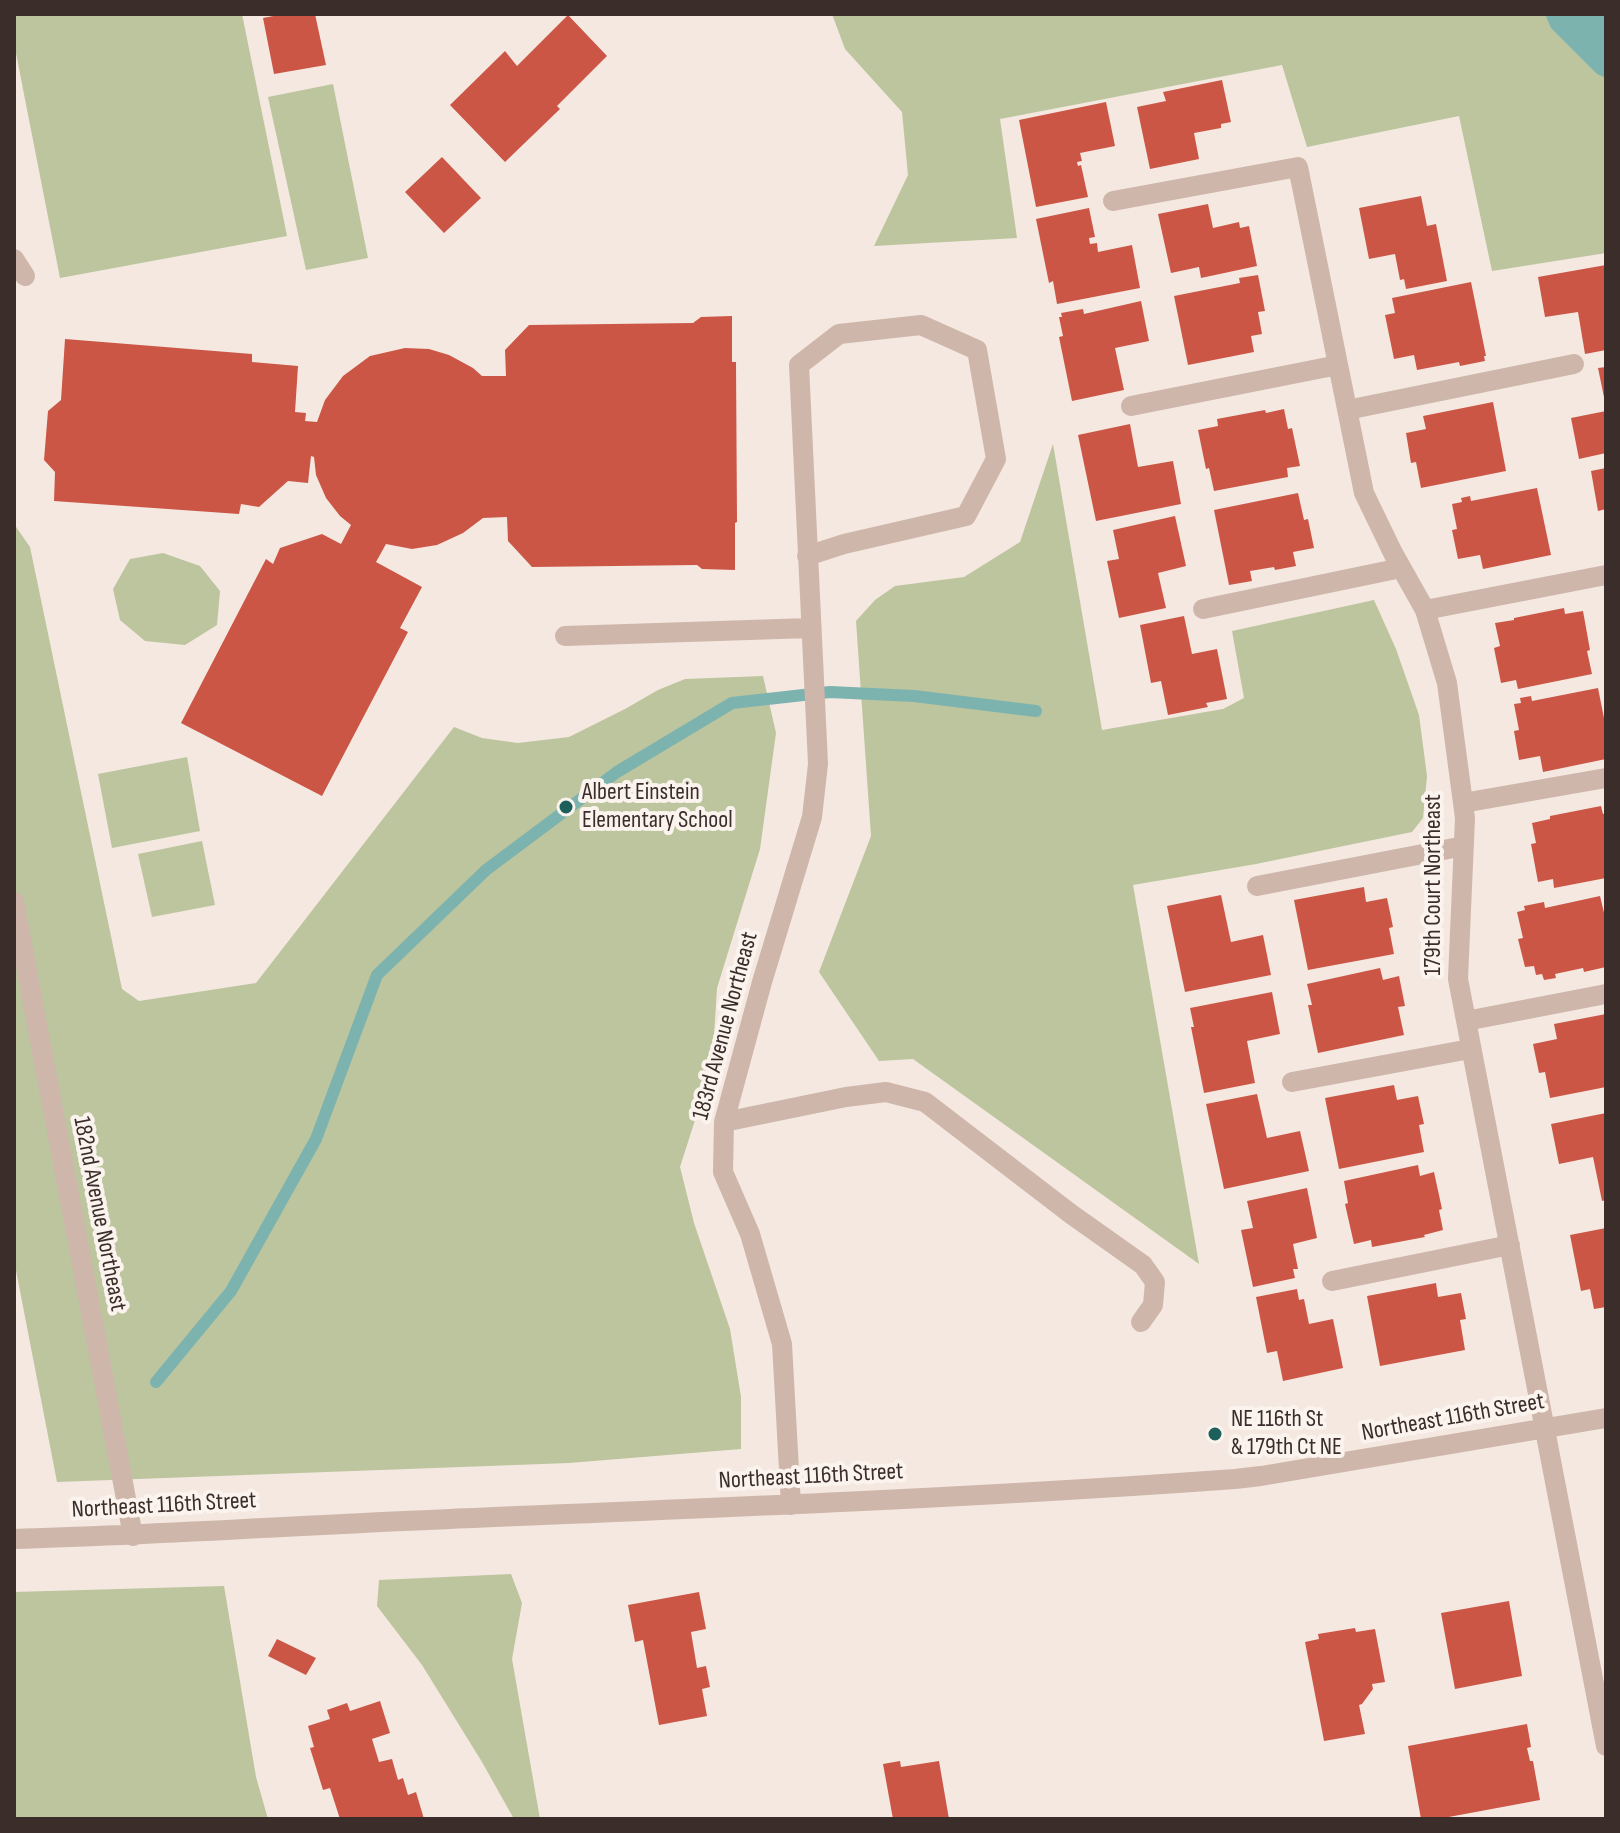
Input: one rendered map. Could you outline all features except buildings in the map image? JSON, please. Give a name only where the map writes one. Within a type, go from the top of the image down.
[{"type":"street","name":"179th Court Northeast","points":[[1113,201],[1298,167],[1364,493],[1425,610],[1447,683],[1465,818],[1458,979],[1606,1746]]},
{"type":"street","name":"183rd Avenue Northeast","points":[[791,1505],[782,1344],[750,1234],[723,1172],[724,1122],[812,817],[818,764],[810,628],[799,365],[839,334],[921,325],[977,350],[996,459],[966,516],[844,544],[807,556]]},
{"type":"street","points":[[1347,410],[1574,364]]},
{"type":"street","points":[[1131,406],[1338,365]]},
{"type":"street","points":[[1203,609],[1401,568]]},
{"type":"street","points":[[1425,610],[1606,575]]},
{"type":"street","points":[[565,636],[810,628]]},
{"type":"street","points":[[1463,803],[1606,778]]},
{"type":"street","points":[[1257,886],[1464,846]]},
{"type":"street","name":"182nd Avenue Northeast","points":[[14,902],[133,1536]]},
{"type":"street","points":[[1466,1021],[1606,994]]},
{"type":"street","points":[[1292,1082],[1470,1049]]},
{"type":"street","points":[[724,1122],[886,1092],[925,1102],[1143,1265],[1155,1282],[1153,1305],[1141,1322]]},
{"type":"street","points":[[1332,1281],[1510,1245]]},
{"type":"street","name":"Northeast 116th Street","points":[[14,1539],[1054,1492],[1248,1478],[1606,1418]]},
{"type":"green space","points":[[14,14],[242,14],[287,236],[60,278],[14,43]]},
{"type":"green space","points":[[832,14],[1606,14],[1606,253],[1492,271],[1459,116],[1307,147],[1282,65],[1000,119],[1017,238],[874,246],[908,175],[902,112],[845,49]]},
{"type":"green space","points":[[333,84],[368,258],[306,270],[268,97]]},
{"type":"green space","points":[[1053,444],[1102,730],[1223,709],[1244,698],[1232,631],[1374,600],[1396,649],[1419,715],[1427,776],[1423,818],[1412,832],[1133,885],[1199,1264],[913,1059],[879,1061],[819,972],[871,836],[856,621],[875,600],[895,586],[964,577],[1020,542]]},
{"type":"green space","points":[[14,524],[30,547],[122,989],[139,1001],[256,983],[454,727],[482,738],[518,743],[569,737],[685,679],[763,676],[776,733],[760,849],[717,988],[712,1067],[680,1167],[694,1223],[730,1329],[741,1397],[741,1449],[569,1463],[57,1482],[14,1260]]},
{"type":"green space","points":[[163,553],[200,566],[220,591],[217,625],[185,645],[145,641],[120,620],[113,589],[130,559]]},
{"type":"green space","points":[[187,757],[200,831],[112,848],[98,774]]},
{"type":"green space","points":[[202,841],[215,905],[152,917],[138,854]]},
{"type":"green space","points":[[511,1574],[522,1603],[512,1659],[540,1819],[514,1819],[422,1665],[377,1606],[379,1580]]},
{"type":"green space","points":[[224,1586],[256,1777],[268,1819],[14,1819],[14,1592]]},
{"type":"water","points":[[1545,14],[1606,14],[1606,78],[1597,74],[1551,28]]},
{"type":"waterway","points":[[156,1382],[231,1291],[316,1139],[377,975],[486,870],[617,772],[732,703],[830,692],[914,696],[1036,711]]},
{"type":"place","name":"Albert Einstein Elementary School","points":[[566,807]]},
{"type":"place","name":"NE 116th St & 179th Ct NE","points":[[1215,1434]]}]
